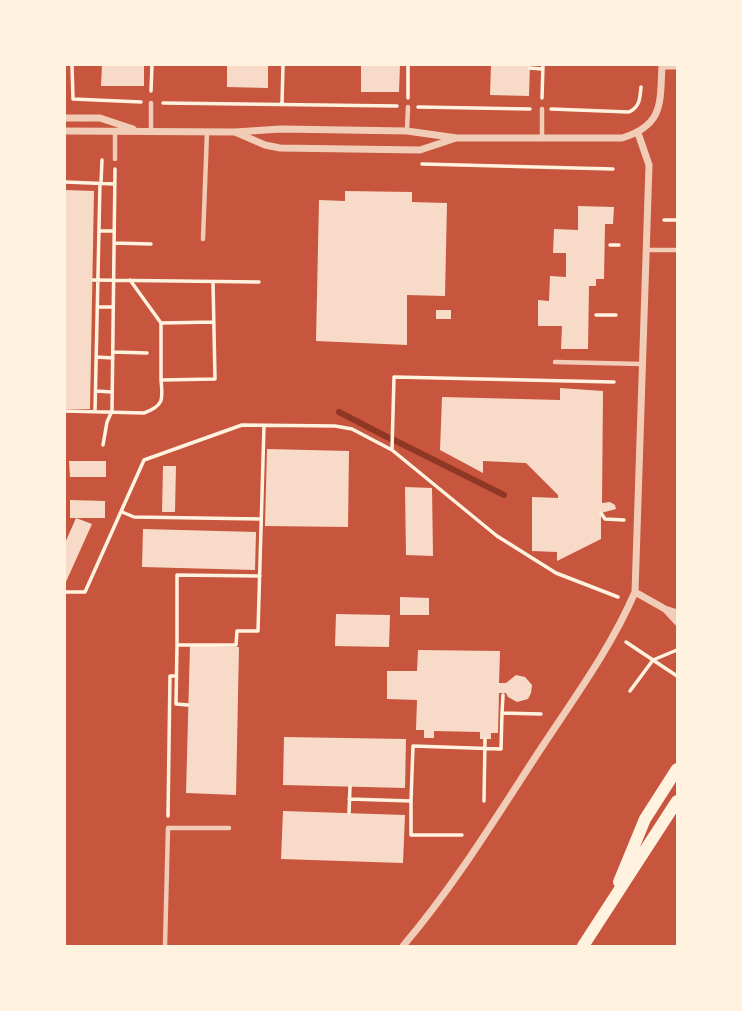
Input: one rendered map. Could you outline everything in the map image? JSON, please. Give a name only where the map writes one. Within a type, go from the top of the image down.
[{"type":"main road","points":[[609,905],[645,819],[677,769]]},
{"type":"main road","points":[[583,946],[677,801]]},
{"type":"street","points":[[65,131],[407,131],[457,138],[607,140],[638,133],[650,125],[660,109],[662,65],[677,66]]},
{"type":"street","points":[[65,118],[100,118],[137,130]]},
{"type":"street","points":[[235,132],[265,145],[280,148],[420,150],[457,138]]},
{"type":"street","points":[[403,946],[451,886],[487,832],[610,642],[635,592],[649,165],[638,133]]},
{"type":"street","points":[[635,592],[677,613]]},
{"type":"street","points":[[665,609],[677,622]]},
{"type":"lane","points":[[151,103],[151,130]]},
{"type":"lane","points":[[407,131],[408,107]]},
{"type":"lane","points":[[542,109],[542,139]]},
{"type":"lane","points":[[204,239],[207,131]]},
{"type":"lane","points":[[115,132],[115,159]]},
{"type":"lane","points":[[646,250],[677,250]]},
{"type":"lane","points":[[555,362],[642,364]]},
{"type":"lane","points":[[165,946],[168,828],[229,828]]},
{"type":"path","points":[[72,65],[73,99],[151,103],[629,112],[639,104],[641,87]]},
{"type":"path","points":[[151,103],[152,65]]},
{"type":"path","points":[[282,104],[283,65]]},
{"type":"path","points":[[408,65],[408,107]]},
{"type":"path","points":[[530,68],[543,67],[542,109]]},
{"type":"path","points":[[95,411],[95,279],[102,158]]},
{"type":"path","points":[[103,445],[112,411],[113,392],[115,159]]},
{"type":"path","points":[[410,164],[613,169]]},
{"type":"path","points":[[65,182],[115,184]]},
{"type":"path","points":[[664,219],[677,220]]},
{"type":"path","points":[[99,231],[114,231]]},
{"type":"path","points":[[114,243],[151,244]]},
{"type":"path","points":[[610,244],[619,245]]},
{"type":"path","points":[[95,279],[259,282]]},
{"type":"path","points":[[65,411],[144,414],[156,409],[162,395],[161,323],[130,280]]},
{"type":"path","points":[[161,380],[215,379],[214,282]]},
{"type":"path","points":[[97,307],[113,307]]},
{"type":"path","points":[[596,315],[616,315]]},
{"type":"path","points":[[161,323],[214,323]]},
{"type":"path","points":[[113,352],[147,353]]},
{"type":"path","points":[[96,358],[113,358]]},
{"type":"path","points":[[391,450],[394,377],[614,383]]},
{"type":"path","points":[[96,391],[113,392]]},
{"type":"path","points":[[65,592],[85,592],[144,460],[242,425],[335,426],[352,429],[391,450],[497,536],[556,573],[618,597]]},
{"type":"path","points":[[177,645],[236,645],[237,631],[258,631],[258,544],[264,475],[264,426]]},
{"type":"path","points":[[122,512],[135,517],[261,519]]},
{"type":"path","points":[[601,513],[605,519],[624,520]]},
{"type":"path","points":[[188,705],[176,704],[177,575],[260,576]]},
{"type":"path","points":[[626,642],[677,676]]},
{"type":"path","points":[[630,691],[653,660],[677,650]]},
{"type":"path","points":[[168,828],[170,676],[176,676]]},
{"type":"path","points":[[411,835],[413,746],[501,749],[503,695]]},
{"type":"path","points":[[502,713],[541,714]]},
{"type":"path","points":[[484,801],[485,739]]},
{"type":"path","points":[[349,813],[350,787]]},
{"type":"path","points":[[349,799],[411,801]]},
{"type":"path","points":[[404,835],[462,835]]},
{"type":"building","points":[[102,65],[144,65],[144,86],[101,86]]},
{"type":"building","points":[[227,65],[268,65],[268,88],[227,87]]},
{"type":"building","points":[[361,65],[400,65],[399,92],[361,92]]},
{"type":"building","points":[[491,65],[530,65],[529,96],[490,95]]},
{"type":"building","points":[[65,190],[94,191],[90,409],[65,409]]},
{"type":"building","points":[[345,191],[412,192],[412,202],[447,203],[445,296],[407,295],[407,345],[316,341],[319,200],[345,201]]},
{"type":"building","points":[[578,206],[614,207],[613,224],[605,224],[604,279],[596,279],[596,286],[589,286],[588,349],[561,349],[562,326],[538,326],[538,300],[549,301],[550,276],[566,277],[566,253],[553,253],[554,229],[578,230]]},
{"type":"building","points":[[436,310],[451,310],[451,319],[436,319]]},
{"type":"building","points":[[560,388],[603,391],[602,503],[610,502],[616,509],[601,513],[601,539],[557,561],[557,552],[532,551],[532,497],[558,498],[558,495],[526,463],[483,461],[483,473],[440,450],[442,397],[560,400]]},
{"type":"building","points":[[267,449],[349,451],[348,527],[265,526]]},
{"type":"building","points":[[69,461],[106,461],[106,477],[70,477]]},
{"type":"building","points":[[163,466],[176,466],[175,512],[162,512]]},
{"type":"building","points":[[405,487],[432,488],[433,556],[406,555]]},
{"type":"building","points":[[70,500],[105,501],[105,518],[70,518]]},
{"type":"building","points":[[76,518],[92,524],[65,584],[65,543]]},
{"type":"building","points":[[143,529],[256,532],[255,570],[142,567]]},
{"type":"building","points":[[400,597],[429,598],[429,615],[400,615]]},
{"type":"building","points":[[336,614],[390,615],[389,647],[335,646]]},
{"type":"building","points":[[190,645],[239,647],[236,795],[186,793]]},
{"type":"building","points":[[418,650],[500,651],[499,683],[506,683],[516,675],[525,677],[532,685],[531,693],[528,699],[517,702],[506,693],[499,693],[498,733],[491,733],[491,739],[480,739],[480,732],[434,731],[434,738],[424,738],[424,730],[416,730],[417,700],[387,699],[387,671],[417,671]]},
{"type":"building","points":[[284,737],[406,739],[405,788],[283,785]]},
{"type":"building","points":[[283,811],[405,815],[403,863],[281,859]]},
{"type":"waterway","points":[[339,412],[391,439]]},
{"type":"waterway","points":[[392,439],[504,495]]}]
